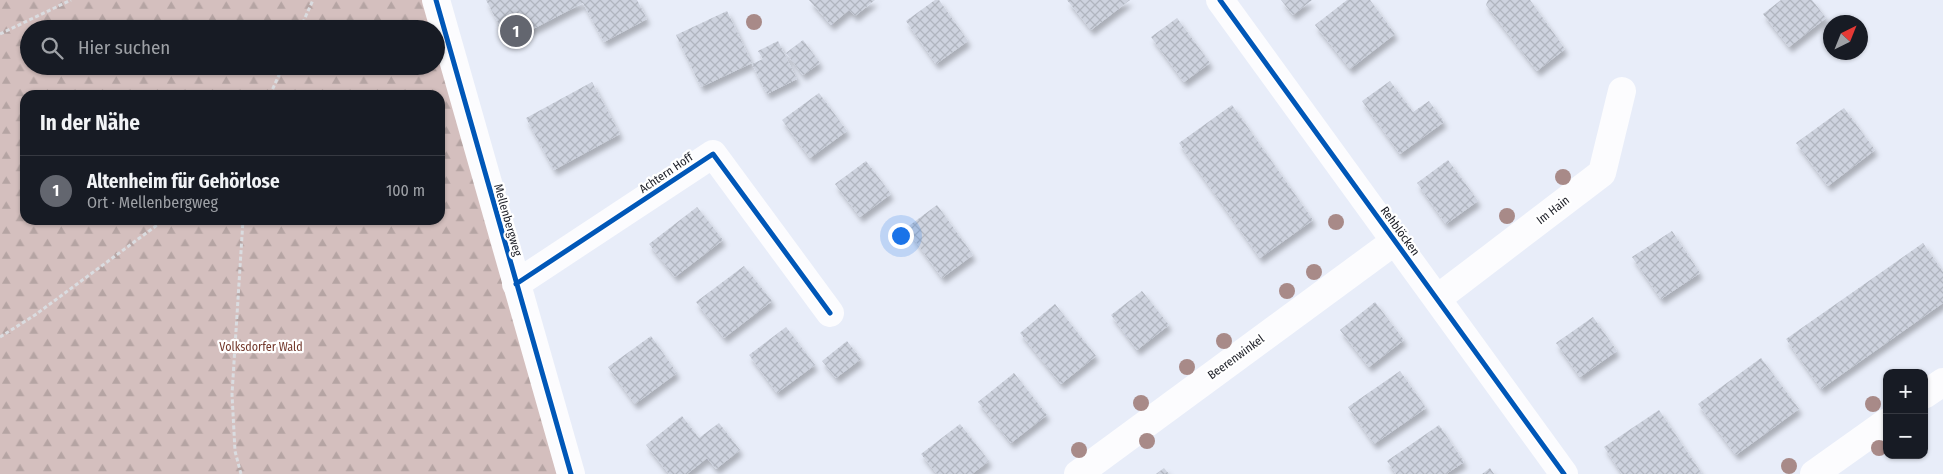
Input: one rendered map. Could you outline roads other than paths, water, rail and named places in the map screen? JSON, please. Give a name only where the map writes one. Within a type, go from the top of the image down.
[{"type":"street","name":"Mellenbergweg","points":[[436,0],[442,20]]},
{"type":"street","name":"Rehblöcken","points":[[1220,0],[1564,474]]},
{"type":"street","name":"Mellenbergweg","points":[[445,32],[571,474]]},
{"type":"street","name":"Im Hain","points":[[1438,298],[1602,172],[1622,91]]},
{"type":"street","name":"Achtern Hoff","points":[[516,284],[713,154],[830,313]]},
{"type":"street","name":"Beerenwinkel","points":[[1078,474],[1395,241]]},
{"type":"street","points":[[1928,392],[1943,382]]},
{"type":"street","points":[[1814,474],[1883,425]]},
{"type":"place","name":"Altenheim für Gehörlose","points":[[516,31]]},
{"type":"park label","name":"Volksdorfer Wald","points":[[261,347]]}]
